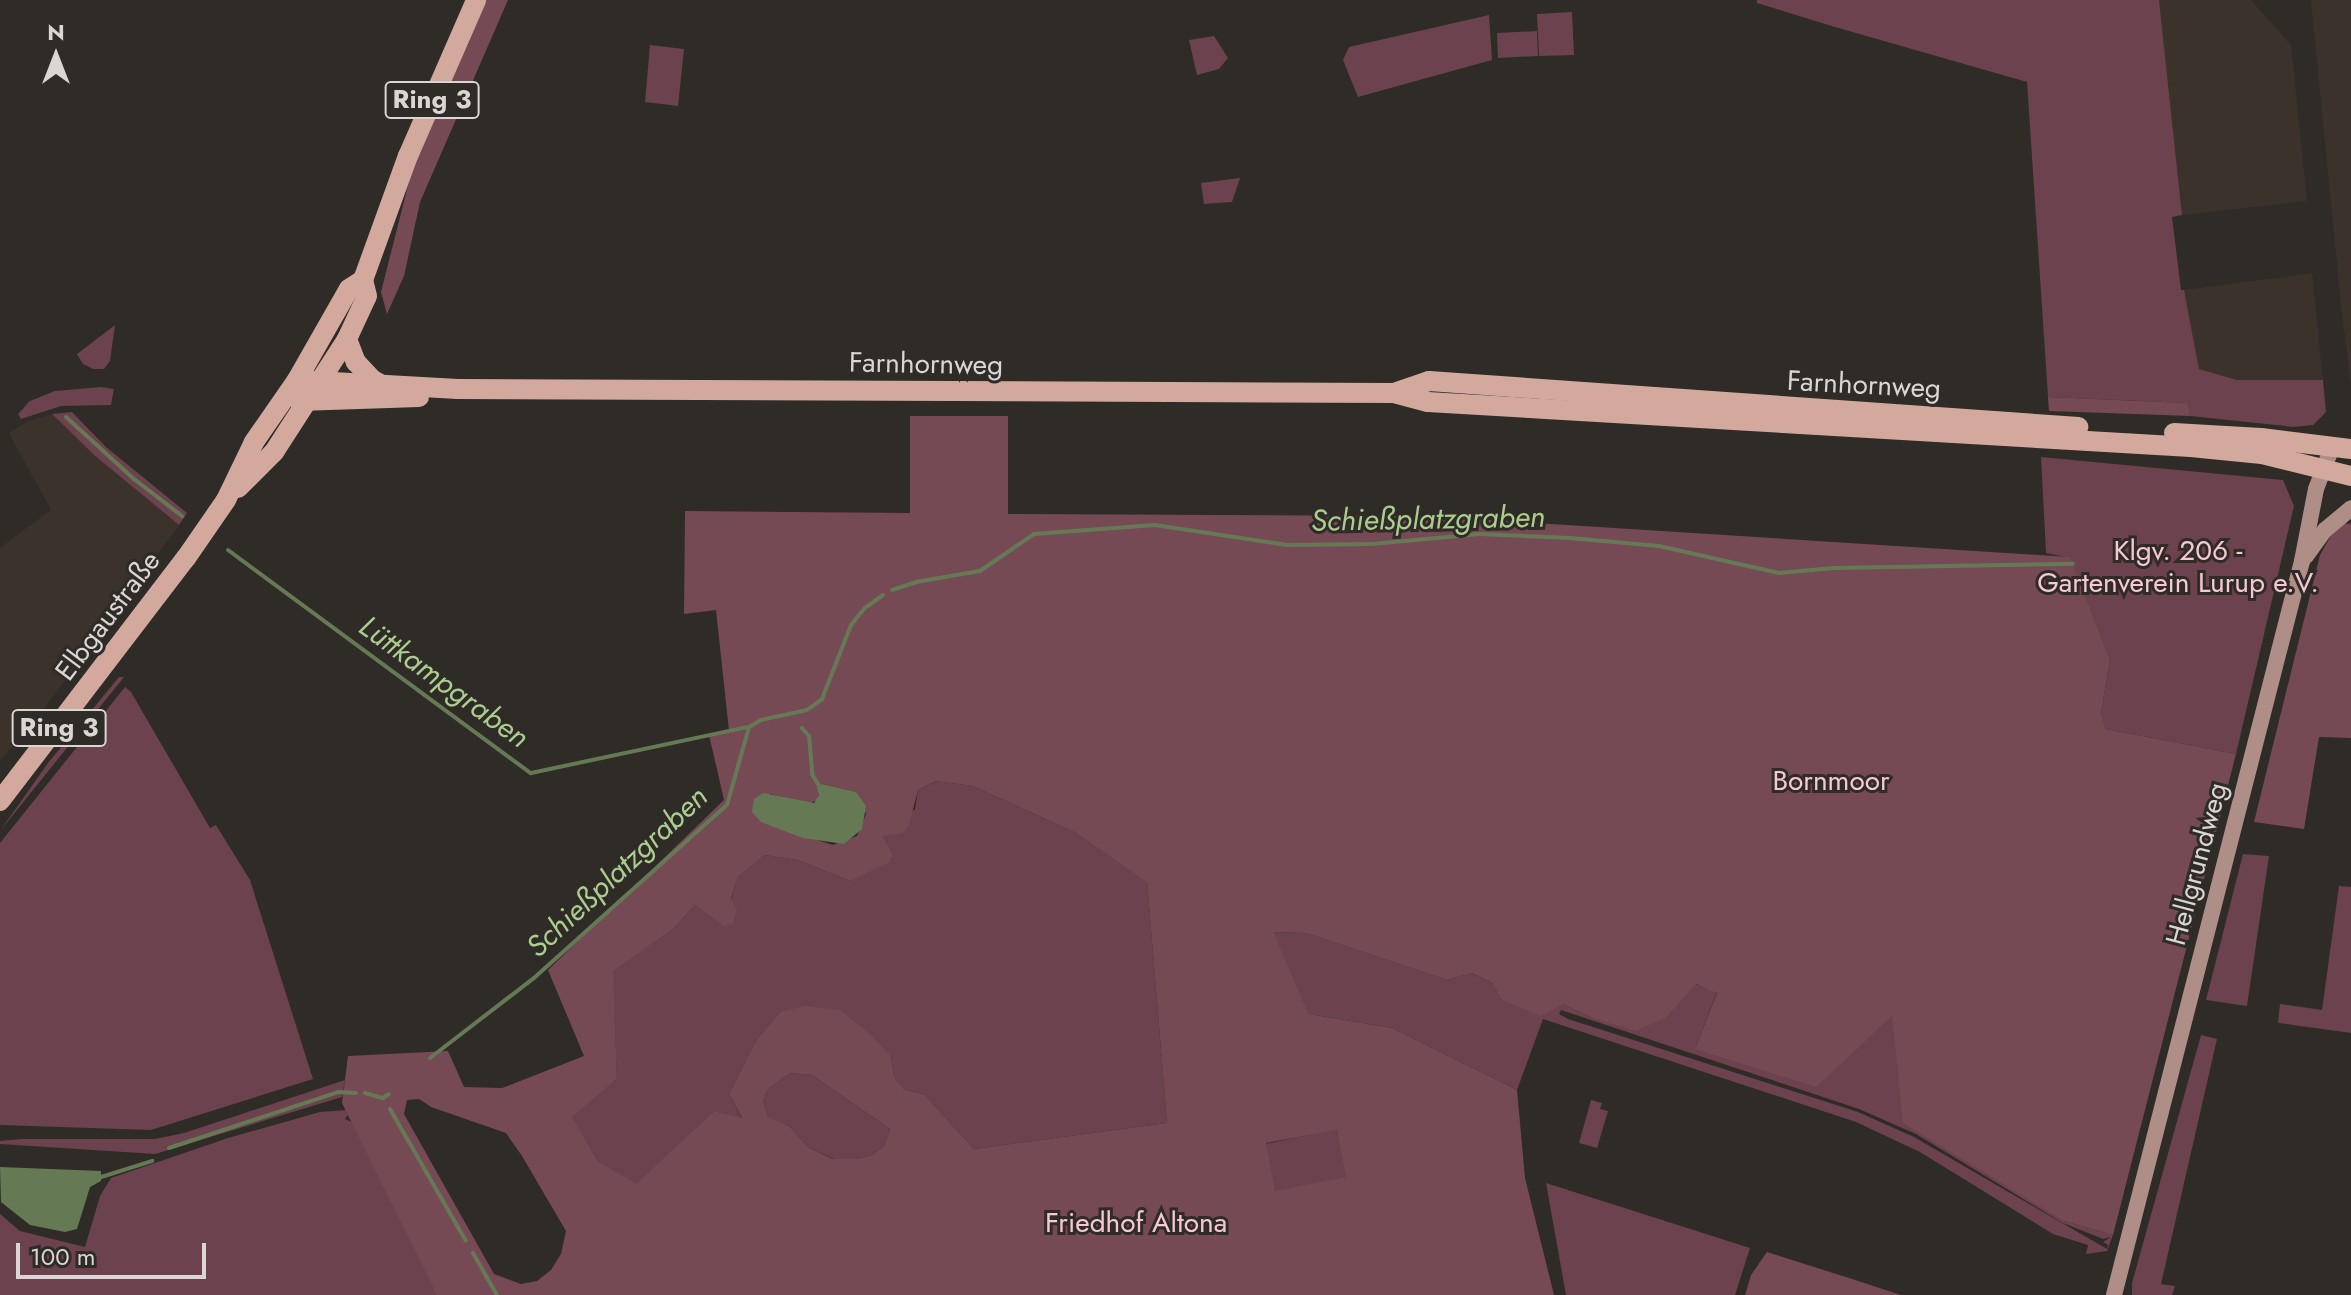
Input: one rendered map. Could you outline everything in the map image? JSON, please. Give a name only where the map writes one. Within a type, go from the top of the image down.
[{"type":"main road","name":"Elbgaustraße","points":[[0,801],[116,653],[226,500],[274,452],[322,382],[367,296],[363,280],[408,156],[476,0]]},
{"type":"main road","name":"Elbgaustraße","points":[[226,500],[254,442],[297,380],[349,289],[363,280]]},
{"type":"main road","points":[[347,339],[364,372],[383,385]]},
{"type":"main road","name":"Farnhornweg","points":[[297,380],[458,389],[1394,393],[1428,402],[2191,447],[2262,454],[2351,476]]},
{"type":"main road","name":"Farnhornweg","points":[[1394,393],[1429,381],[1775,408],[2248,437],[2342,448]]},
{"type":"main road","name":"Farnhornweg","points":[[284,400],[308,402],[425,396],[458,389]]},
{"type":"street","name":"Hellgrundweg","points":[[2114,1295],[2302,561],[2316,489],[2325,468],[2342,448]]},
{"type":"street","points":[[2302,561],[2325,530],[2351,508]]},
{"type":"shaded area","points":[[2159,0],[2251,0],[2291,45],[2307,201],[2182,215]]},
{"type":"shaded area","points":[[2311,0],[2351,0],[2351,387],[2341,305]]},
{"type":"shaded area","points":[[2312,273],[2323,380],[2237,380],[2199,369],[2184,290]]},
{"type":"shaded area","points":[[52,414],[94,455],[179,525],[37,718],[0,761],[0,548],[51,510],[9,433],[29,421]]},
{"type":"shaded area","points":[[822,784],[856,792],[866,806],[862,829],[844,844],[803,838],[761,822],[752,812],[754,799],[763,793],[814,803],[819,795],[817,787]]},
{"type":"shaded area","points":[[0,1167],[101,1171],[101,1181],[90,1187],[77,1229],[65,1232],[30,1225],[1,1202]]},
{"type":"green space","points":[[485,0],[508,0],[420,202],[404,276],[387,314],[381,292],[415,158]]},
{"type":"green space","points":[[1757,0],[2159,0],[2182,215],[2172,217],[2181,290],[2184,290],[2199,369],[2237,380],[2323,380],[2326,412],[2313,425],[2294,427],[2190,416],[2186,403],[2048,397],[2027,82],[1835,27],[1757,3]]},
{"type":"green space","points":[[1572,12],[1574,55],[1539,56],[1537,14]]},
{"type":"green space","points":[[1489,15],[1492,60],[1358,97],[1343,60],[1349,47]]},
{"type":"green space","points":[[1537,31],[1538,56],[1498,58],[1497,33]]},
{"type":"green space","points":[[1214,36],[1228,58],[1219,69],[1197,75],[1189,40]]},
{"type":"green space","points":[[650,45],[684,49],[678,106],[645,102]]},
{"type":"green space","points":[[1240,178],[1232,202],[1204,204],[1201,183]]},
{"type":"green space","points":[[115,325],[110,361],[104,369],[93,369],[83,364],[77,354]]},
{"type":"green space","points":[[101,387],[114,389],[111,405],[61,406],[21,419],[18,414],[30,401],[55,391]]},
{"type":"green space","points":[[2048,397],[2187,403],[2190,416],[2049,411]]},
{"type":"green space","points":[[72,412],[106,447],[187,513],[179,525],[94,455],[52,414]]},
{"type":"green space","name":"Bornmoor","points":[[910,416],[1008,416],[1008,514],[1427,516],[2070,557],[2110,659],[2101,713],[2106,729],[2236,754],[2113,1235],[2064,1221],[1903,1123],[1892,1016],[1816,1087],[1695,1049],[1717,993],[1696,984],[1667,1017],[1636,1031],[1592,1018],[1563,1004],[1540,1016],[1501,999],[1492,983],[1472,973],[1447,980],[1306,933],[1273,932],[1309,1014],[1392,1028],[1517,1090],[1525,1178],[1554,1295],[437,1295],[342,1103],[348,1056],[448,1051],[464,1087],[502,1088],[584,1056],[548,970],[724,800],[709,735],[729,731],[716,610],[684,614],[685,511],[910,513]],"holes":[[[936,781],[973,786],[1076,833],[1147,882],[1167,1123],[974,1149],[924,1094],[905,1090],[894,1077],[891,1056],[870,1034],[840,1010],[805,1006],[780,1012],[757,1039],[729,1094],[742,1118],[714,1111],[636,1184],[597,1160],[572,1117],[617,1079],[613,971],[673,929],[695,905],[724,926],[733,923],[737,911],[731,899],[738,876],[765,855],[798,860],[850,881],[890,862],[893,854],[883,836],[903,833],[909,825],[918,790]],[[822,784],[856,792],[866,814],[857,836],[833,845],[761,822],[770,794],[809,804],[817,800]],[[790,1073],[812,1075],[890,1129],[884,1146],[872,1155],[856,1159],[833,1159],[809,1148],[789,1126],[768,1117],[763,1101],[769,1088]],[[419,1099],[431,1107],[506,1133],[566,1231],[561,1254],[551,1270],[537,1281],[521,1284],[494,1274],[404,1114],[407,1100]],[[1337,1130],[1346,1177],[1275,1191],[1266,1143]]]},
{"type":"green space","name":"Klgv. 206 - Gartenverein Lurup e.V.","points":[[2041,457],[2283,480],[2294,506],[2236,754],[2106,729],[2101,713],[2110,659],[2070,558],[2046,553]]},
{"type":"green space","points":[[2342,523],[2351,524],[2351,738],[2319,737],[2304,829],[2254,822],[2320,555]]},
{"type":"green space","points":[[119,677],[124,677],[0,831],[48,763]]},
{"type":"green space","points":[[125,687],[131,692],[210,828],[216,825],[250,880],[313,1079],[151,1130],[0,1125],[0,843]]},
{"type":"green space","points":[[936,781],[973,786],[1076,833],[1147,881],[1167,1123],[974,1149],[924,1094],[905,1090],[894,1077],[891,1056],[780,1012],[757,1039],[729,1094],[742,1119],[714,1111],[636,1185],[597,1160],[571,1117],[617,1079],[612,971],[673,929],[695,905],[703,907],[731,900],[738,875],[765,855],[798,860],[850,881],[893,854],[883,836],[915,809],[918,790]]},
{"type":"green space","points":[[2243,854],[2269,856],[2247,1006],[2206,1000]]},
{"type":"green space","points":[[2339,886],[2351,887],[2351,1033],[2278,1023],[2280,1004],[2322,1010]]},
{"type":"green space","points":[[1272,932],[1306,933],[1447,980],[1472,973],[1492,983],[1501,999],[1563,1004],[1592,1018],[1667,1017],[1695,984],[1717,992],[1695,1049],[1892,1016],[2064,1221],[2113,1235],[2107,1251],[2086,1254],[2088,1245],[2053,1234],[1920,1152],[1856,1122],[1543,1019],[1517,1090],[1392,1028],[1309,1014]],"holes":[[[1561,1010],[1859,1109],[1916,1134],[2063,1223],[2103,1239],[2111,1237],[2103,1242],[2108,1245],[2107,1249],[1914,1137],[1858,1112],[1559,1014]]]},
{"type":"green space","points":[[2201,1035],[2217,1039],[2161,1284],[2175,1286],[2172,1295],[2132,1295],[2132,1283]]},
{"type":"green space","points":[[790,1073],[812,1075],[890,1129],[884,1146],[872,1155],[834,1159],[809,1148],[789,1126],[768,1118],[763,1101],[769,1088]]},
{"type":"green space","points":[[345,1080],[342,1097],[155,1154],[0,1144],[0,1141],[21,1139],[155,1139],[184,1133]]},
{"type":"green space","points":[[1591,1100],[1602,1103],[1600,1109],[1608,1111],[1597,1148],[1579,1143]]},
{"type":"green space","points":[[346,1110],[348,1115],[345,1119],[352,1122],[447,1295],[0,1295],[0,1214],[20,1231],[85,1247],[100,1196],[111,1178],[228,1138],[320,1112]]},
{"type":"green space","points":[[1337,1129],[1347,1177],[1275,1192],[1265,1144]]},
{"type":"green space","points":[[1546,1183],[1750,1248],[1735,1295],[1566,1295]]},
{"type":"green space","points":[[1767,1252],[1901,1295],[1745,1295],[1751,1275]]},
{"type":"waterway","name":"Lüttkampgraben","points":[[66,417],[134,479],[182,516]]},
{"type":"waterway","name":"Schießplatzgraben","points":[[892,590],[916,582],[980,571],[1034,534],[1155,525],[1287,545],[1372,544],[1480,534],[1570,538],[1659,546],[1779,573],[1834,568],[2073,564]]},
{"type":"waterway","name":"Lüttkampgraben","points":[[228,550],[531,773],[748,727]]},
{"type":"waterway","name":"Schießplatzgraben","points":[[430,1058],[534,978],[727,805],[749,727],[761,720],[807,710],[822,699],[851,625],[865,608],[883,595]]},
{"type":"waterway","points":[[802,728],[809,736],[812,774],[819,786]]},
{"type":"waterway","points":[[169,1148],[338,1092],[356,1093]]},
{"type":"waterway","points":[[365,1093],[383,1098],[389,1094]]},
{"type":"waterway","name":"Schießplatzgraben","points":[[390,1109],[466,1241]]},
{"type":"waterway","points":[[98,1178],[152,1161]]},
{"type":"waterway","name":"Schießplatzgraben","points":[[473,1253],[497,1295]]},
{"type":"park label","name":"Friedhof Altona","points":[[1136,1223]]}]
